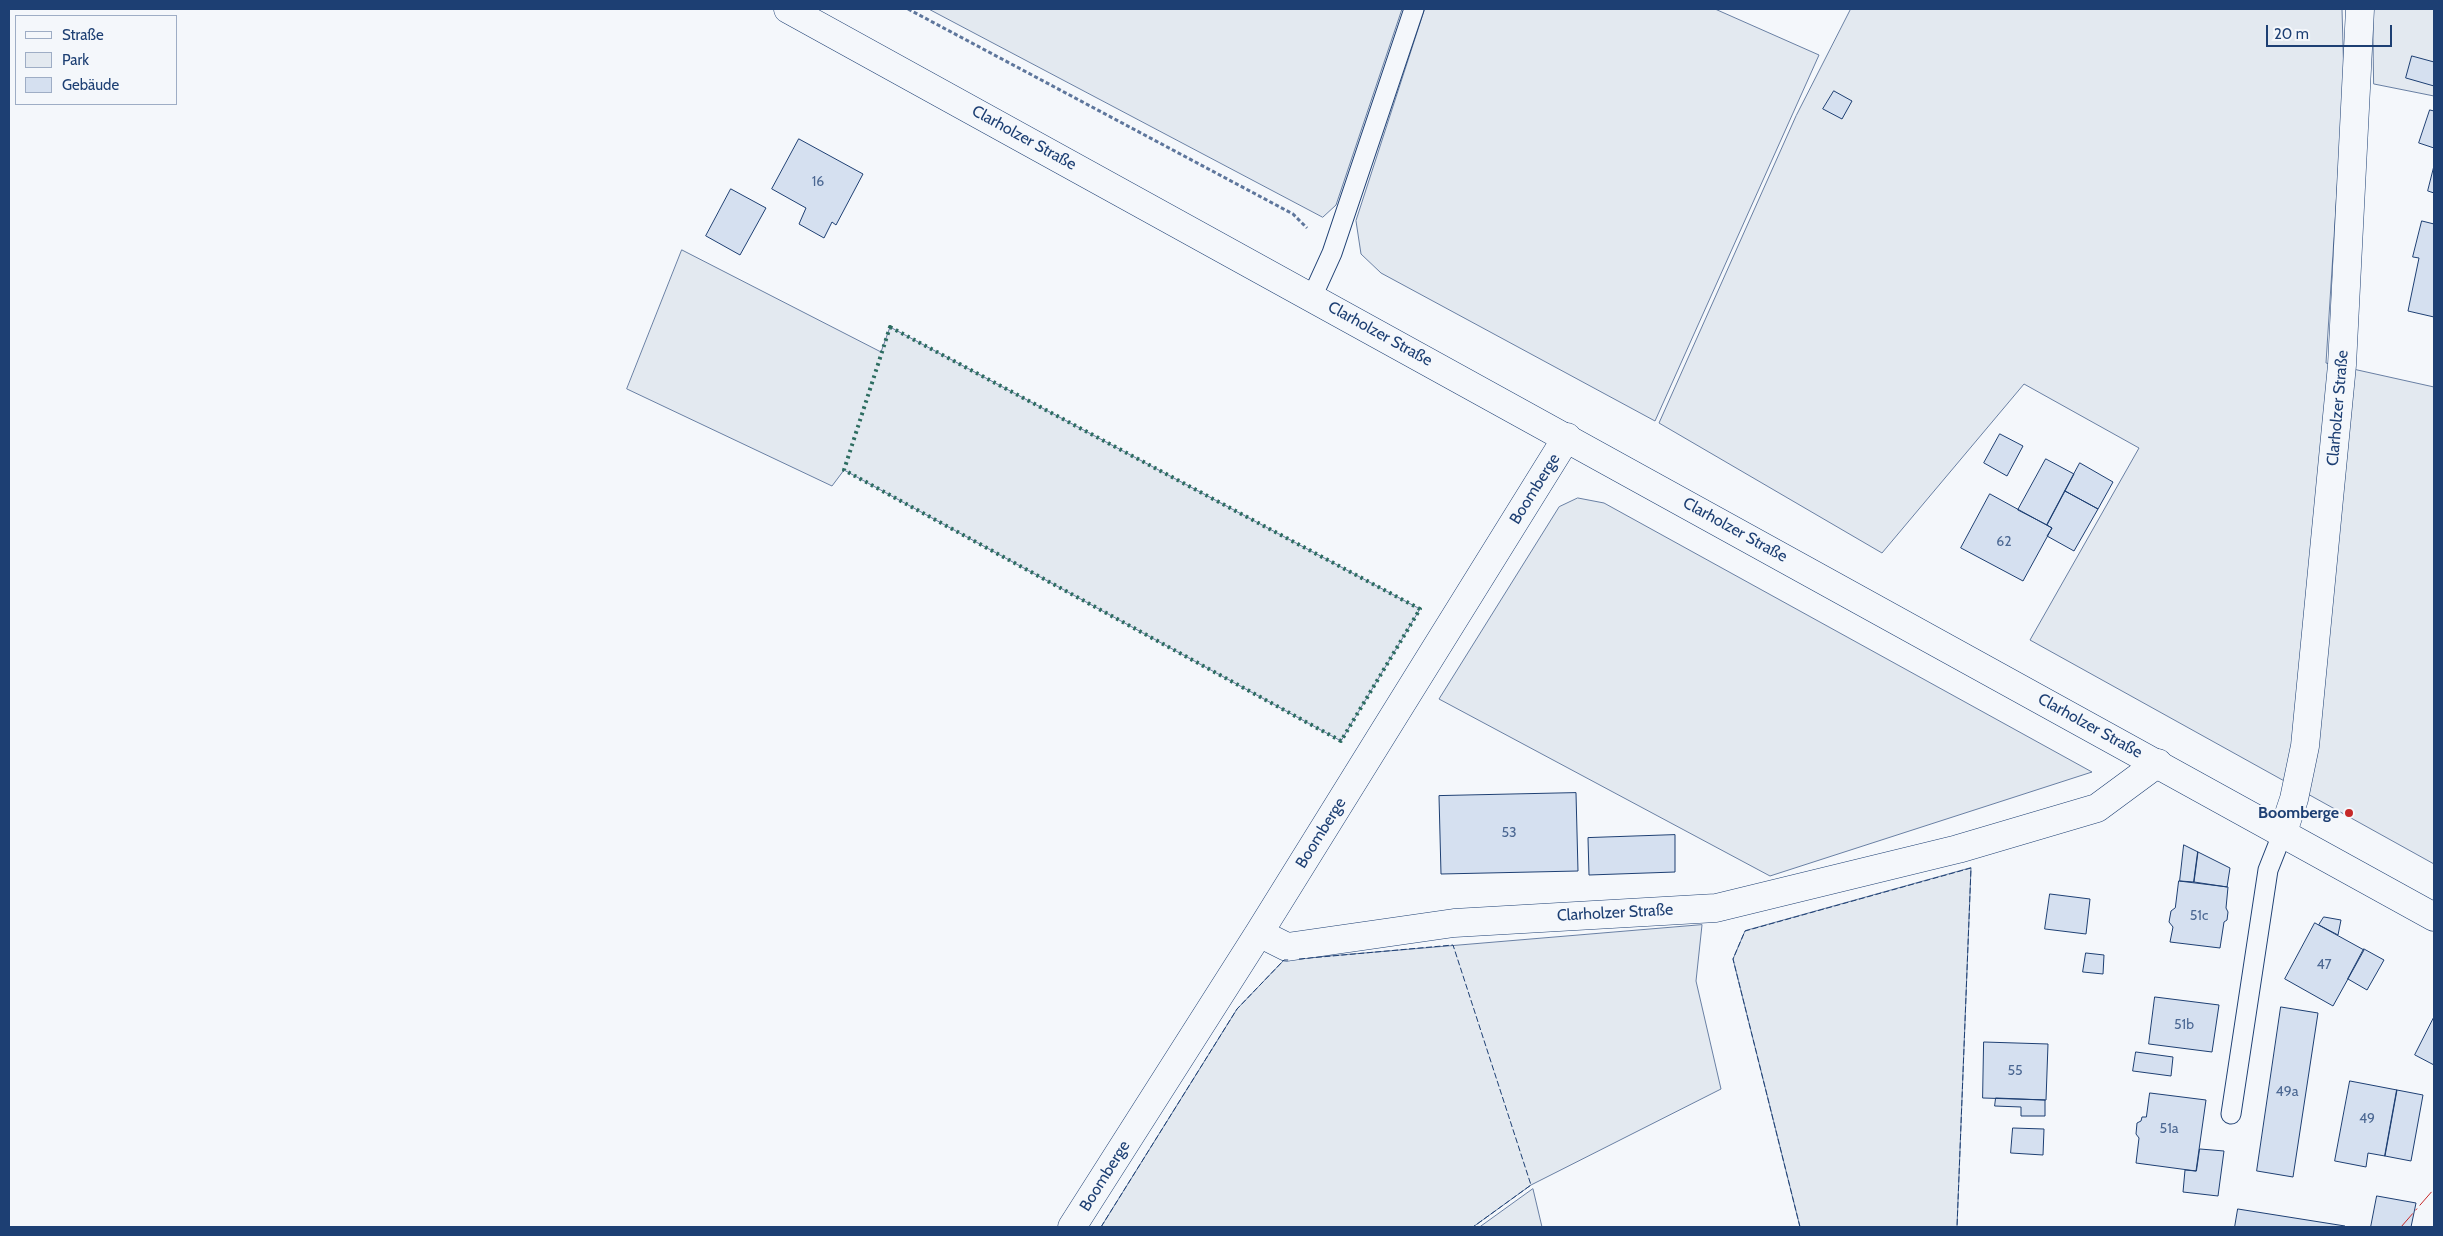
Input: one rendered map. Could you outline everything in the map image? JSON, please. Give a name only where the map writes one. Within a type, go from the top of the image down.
[{"type":"street","name":"Clarholzer Straße","points":[[788,9],[2158,763],[2434,917]]},
{"type":"street","name":"Clarholzer Straße","points":[[2283,832],[2294,799],[2305,746],[2341,374],[2360,9]]},
{"type":"street","name":"Boomberge","points":[[1072,1227],[1259,933],[1567,437]]},
{"type":"street","name":"Clarholzer Straße","points":[[1259,933],[1287,947],[1463,922],[1716,908],[1958,849],[2097,808],[2158,763]]},
{"type":"lane","name":"Clarholzer Straße","points":[[1312,297],[1332,253],[1414,9]]},
{"type":"lane","points":[[2231,1114],[2268,870],[2283,832]]},
{"type":"path","points":[[908,9],[1292,214],[1332,253]]},
{"type":"green space","points":[[929,9],[1402,9],[1336,205],[1323,217]]},
{"type":"green space","points":[[1425,9],[1715,9],[1819,55],[1655,421],[1381,273],[1361,254],[1356,221]]},
{"type":"green space","points":[[1851,9],[2342,9],[2344,81],[2326,363],[2434,387],[2434,864],[2030,640],[2139,448],[2024,384],[1882,553],[1659,423],[1796,116]]},
{"type":"green space","points":[[2373,9],[2434,9],[2434,96],[2374,84]]},
{"type":"green space","points":[[682,250],[881,352],[890,327],[1420,609],[1341,741],[844,470],[832,486],[627,389]]},
{"type":"green space","points":[[1578,498],[1604,503],[2092,772],[1770,876],[1439,699],[1559,507]]},
{"type":"green space","points":[[1971,868],[1957,1227],[1800,1227],[1733,959],[1745,931]]},
{"type":"green space","points":[[1702,925],[1696,981],[1721,1089],[1531,1185],[1473,1227],[1101,1227],[1237,1009],[1284,960]]},
{"type":"green space","points":[[1533,1189],[1542,1227],[1480,1227]]},
{"type":"building","points":[[2412,56],[2434,62],[2434,86],[2406,78]]},
{"type":"building","points":[[1834,91],[1852,101],[1842,119],[1823,109]]},
{"type":"building","points":[[2430,110],[2434,111],[2434,148],[2419,143]]},
{"type":"building","points":[[799,139],[863,174],[836,225],[832,222],[824,238],[799,224],[806,208],[772,189]]},
{"type":"building","points":[[2434,166],[2434,193],[2428,191]]},
{"type":"building","points":[[731,189],[766,208],[740,255],[706,236]]},
{"type":"building","points":[[2422,221],[2434,224],[2434,317],[2408,311],[2419,258],[2413,257]]},
{"type":"building","points":[[2000,434],[2023,446],[2007,476],[1984,463]]},
{"type":"building","points":[[2046,459],[2074,474],[2047,525],[2018,510]]},
{"type":"building","points":[[2080,463],[2113,482],[2098,509],[2065,491]]},
{"type":"building","points":[[2065,491],[2098,509],[2074,551],[2047,536],[2052,528],[2047,525]]},
{"type":"building","points":[[1990,494],[2052,528],[2023,581],[1961,548]]},
{"type":"building","points":[[1576,793],[1578,871],[1441,874],[1439,796]]},
{"type":"building","points":[[1675,835],[1675,872],[1589,875],[1588,838]]},
{"type":"building","points":[[2184,845],[2198,852],[2194,882],[2180,881]]},
{"type":"building","points":[[2198,852],[2230,868],[2227,887],[2194,882]]},
{"type":"building","points":[[2179,881],[2228,887],[2227,920],[2224,922],[2220,948],[2170,942],[2173,927],[2169,922],[2171,911],[2175,908]]},
{"type":"building","points":[[2050,894],[2090,899],[2086,934],[2045,929]]},
{"type":"building","points":[[2324,917],[2341,920],[2338,935],[2319,925]]},
{"type":"building","points":[[2315,923],[2364,950],[2333,1006],[2285,979]]},
{"type":"building","points":[[2364,949],[2384,960],[2367,990],[2348,979]]},
{"type":"building","points":[[2086,953],[2104,955],[2103,974],[2083,972]]},
{"type":"building","points":[[2155,997],[2219,1005],[2212,1052],[2149,1044]]},
{"type":"building","points":[[2281,1007],[2318,1013],[2293,1177],[2257,1171]]},
{"type":"building","points":[[2434,1017],[2434,1065],[2415,1055]]},
{"type":"building","points":[[1984,1042],[2048,1044],[2046,1100],[1983,1098]]},
{"type":"building","points":[[2136,1052],[2173,1057],[2171,1076],[2133,1071]]},
{"type":"building","points":[[2350,1081],[2397,1090],[2385,1156],[2368,1153],[2366,1167],[2335,1161]]},
{"type":"building","points":[[2397,1090],[2423,1095],[2411,1161],[2385,1156]]},
{"type":"building","points":[[2150,1093],[2206,1100],[2196,1171],[2136,1163],[2139,1138],[2136,1134],[2137,1123],[2141,1121],[2142,1117],[2146,1117]]},
{"type":"building","points":[[1996,1098],[2045,1100],[2045,1116],[2021,1116],[2021,1107],[1995,1106]]},
{"type":"building","points":[[2013,1128],[2044,1129],[2043,1155],[2011,1153]]},
{"type":"building","points":[[2200,1149],[2224,1151],[2218,1196],[2183,1192],[2185,1170],[2196,1171]]},
{"type":"building","points":[[2377,1196],[2416,1203],[2411,1227],[2371,1227]]},
{"type":"building","points":[[2238,1209],[2345,1226],[2235,1227]]},
{"type":"hedge","points":[[890,327],[1420,609],[1341,741],[844,470],[890,327]]},
{"type":"fence","points":[[1800,1227],[1733,959],[1745,931],[1971,868],[1957,1227]]},
{"type":"fence","points":[[1299,959],[1453,945],[1531,1185],[1473,1227]]},
{"type":"fence","points":[[1101,1227],[1237,1009],[1284,960],[1289,960]]},
{"type":"power","points":[[2401,1227],[2434,1189]]},
{"type":"place","name":"Boomberge","points":[[2349,813]]}]
